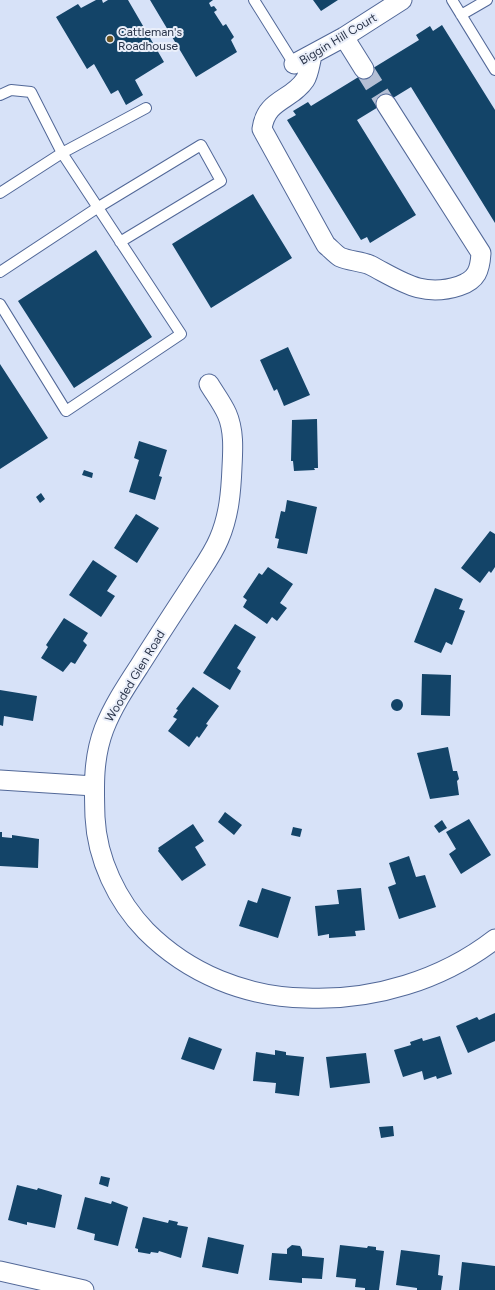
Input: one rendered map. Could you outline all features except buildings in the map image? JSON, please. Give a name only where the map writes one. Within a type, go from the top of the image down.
[{"type":"street","name":"Biggin Hill Court","points":[[294,64],[312,56],[402,0]]},
{"type":"street","points":[[344,37],[364,69]]},
{"type":"street","points":[[312,56],[306,78],[298,88],[268,111],[264,117],[262,129],[326,245],[339,257],[368,264],[400,282],[427,290],[445,290],[467,283],[480,270],[481,253],[386,104]]},
{"type":"street","name":"Wooded Glen Road","points":[[209,384],[226,413],[232,430],[233,454],[230,497],[227,515],[219,540],[208,559],[110,716],[96,757],[94,786],[96,833],[100,851],[116,890],[140,925],[156,941],[180,960],[212,978],[235,987],[276,996],[336,998],[393,989],[441,972],[466,959],[495,939]]},
{"type":"street","points":[[0,780],[94,786]]},
{"type":"street","points":[[0,1271],[84,1290]]},
{"type":"lane","points":[[254,0],[294,64]]},
{"type":"lane","points":[[452,0],[495,70]]},
{"type":"lane","points":[[461,14],[487,0]]},
{"type":"lane","points":[[0,95],[11,90],[31,92],[62,153],[181,334],[66,411],[0,304]]},
{"type":"lane","points":[[0,193],[62,153],[146,108]]},
{"type":"lane","points":[[0,272],[97,208],[201,145],[221,181],[120,242]]},
{"type":"tunnel","points":[[364,69],[386,104]]},
{"type":"place","name":"Cattleman's Roadhouse","points":[[110,39]]}]
